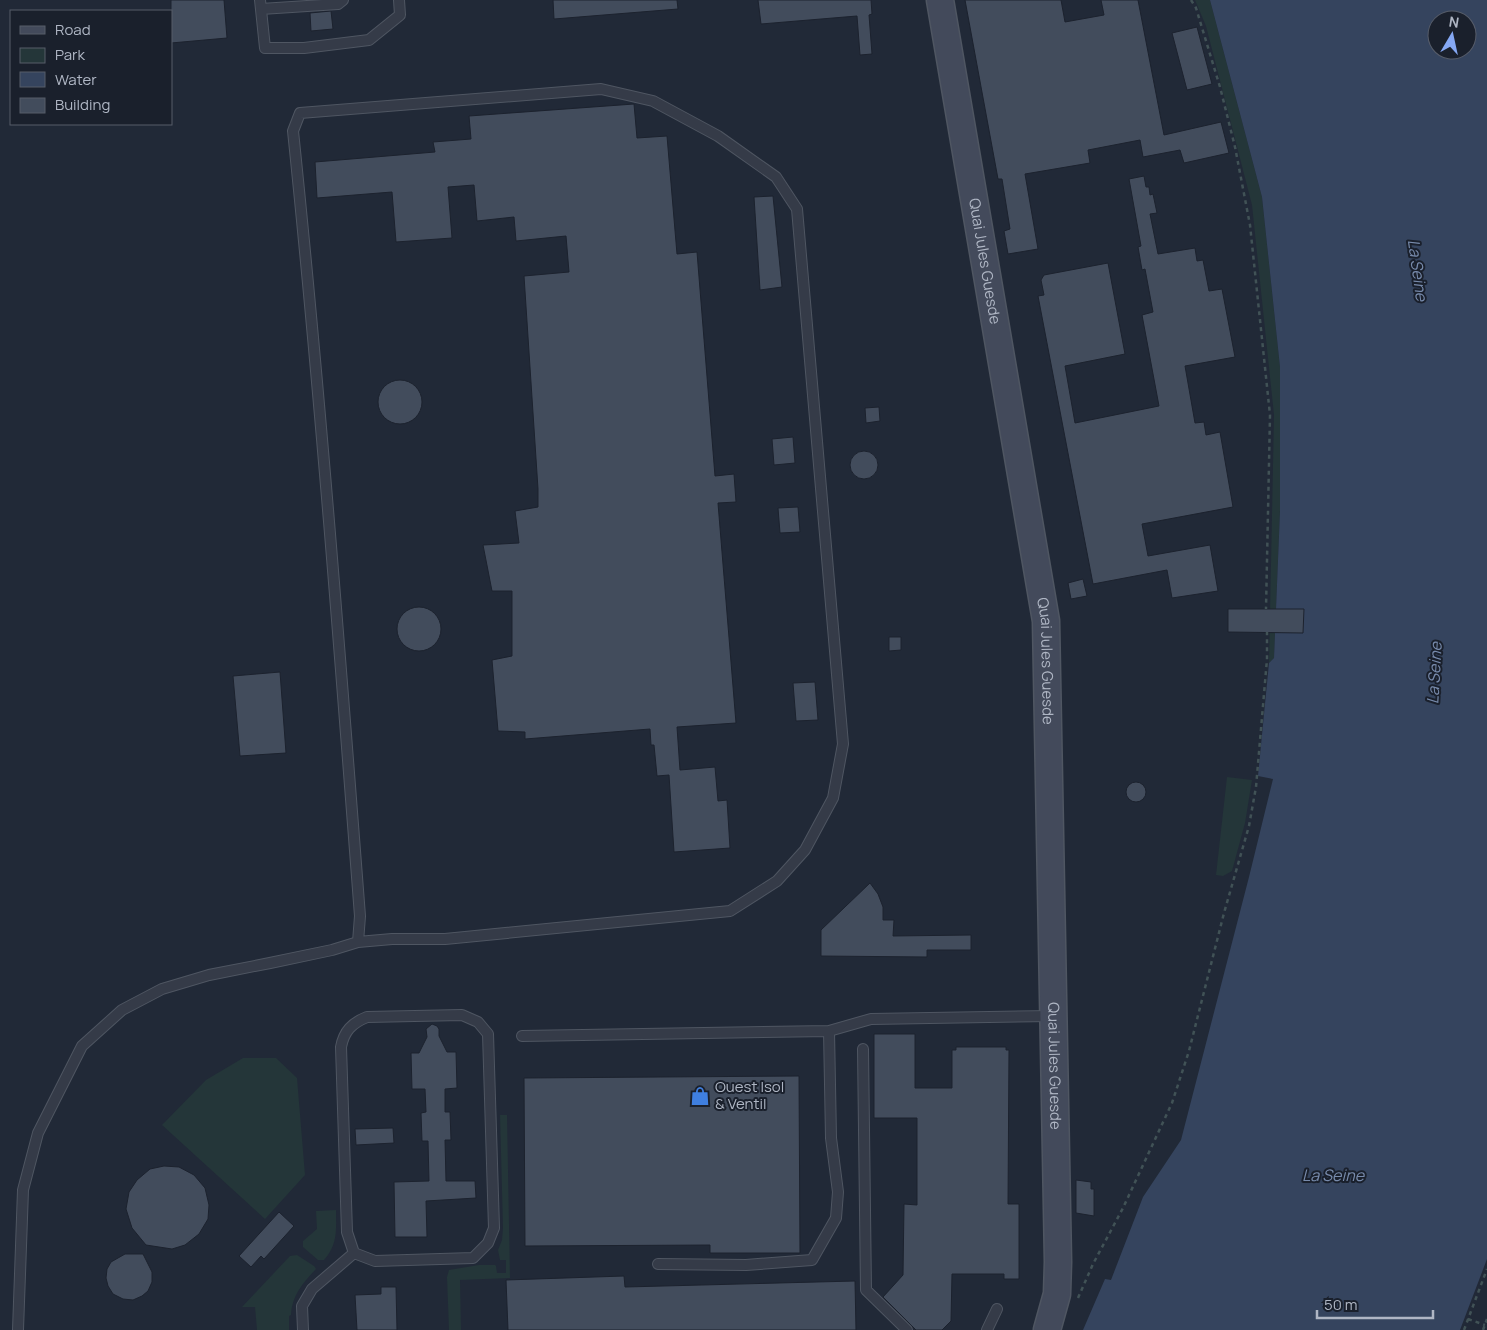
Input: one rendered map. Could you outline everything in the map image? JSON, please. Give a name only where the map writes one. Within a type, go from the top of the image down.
[{"type":"main road","name":"Quai Jules Guesde","points":[[940,0],[1046,621],[1058,1262],[1057,1294],[1047,1330]]},
{"type":"lane","points":[[343,0],[338,4],[261,4],[265,48],[304,48],[369,40],[400,15],[399,0]]},
{"type":"lane","points":[[18,1330],[23,1190],[38,1133],[82,1046],[122,1010],[162,989],[209,975],[358,942],[392,939],[444,939],[730,911],[777,880],[805,850],[833,798],[843,744],[797,209],[776,176],[718,136],[653,101],[601,89],[310,113],[300,114],[293,131],[311,303],[341,677],[360,916],[358,942]]},
{"type":"lane","points":[[462,1015],[478,1022],[488,1034],[494,1228],[488,1244],[473,1258],[375,1261],[354,1254],[347,1232],[341,1047],[343,1037],[357,1021],[367,1017],[462,1015]]},
{"type":"lane","points":[[522,1036],[829,1031],[871,1019],[1053,1016]]},
{"type":"lane","points":[[658,1264],[746,1265],[812,1260],[836,1218],[838,1192],[831,1138],[829,1031]]},
{"type":"lane","points":[[863,1049],[866,1290],[907,1330]]},
{"type":"lane","points":[[303,1330],[302,1306],[312,1289],[354,1254]]},
{"type":"lane","points":[[986,1330],[997,1309]]},
{"type":"path","points":[[1191,0],[1199,17],[1220,87],[1250,225],[1270,415],[1266,609]]},
{"type":"path","points":[[1078,1298],[1172,1103],[1189,1051],[1224,913],[1249,826],[1256,787],[1267,659],[1266,632]]},
{"type":"path","points":[[1464,1330],[1487,1269]]},
{"type":"path","points":[[1468,1319],[1484,1325]]},
{"type":"path","points":[[1483,1330],[1487,1319]]},
{"type":"green space","points":[[1195,0],[1210,0],[1262,197],[1280,367],[1280,511],[1274,658],[1269,663],[1274,415],[1252,205],[1206,26]]},
{"type":"green space","points":[[1227,777],[1252,780],[1245,823],[1232,871],[1223,876],[1216,875]]},
{"type":"green space","points":[[243,1058],[276,1058],[297,1078],[305,1175],[265,1219],[162,1125],[206,1080]]},
{"type":"green space","points":[[500,1115],[507,1115],[510,1278],[460,1280],[461,1330],[449,1330],[447,1277],[449,1270],[479,1265],[495,1265],[497,1273],[506,1273],[506,1260],[500,1260],[498,1250],[502,1240],[503,1228]]},
{"type":"green space","points":[[336,1210],[334,1243],[324,1260],[318,1260],[303,1247],[303,1241],[317,1229],[316,1211]]},
{"type":"green space","points":[[297,1255],[316,1269],[296,1295],[291,1315],[289,1316],[289,1330],[257,1330],[255,1307],[242,1307],[290,1256]]},
{"type":"water","name":"La Seine","points":[[1210,0],[1487,0],[1487,1259],[1460,1330],[1083,1330],[1105,1279],[1111,1280],[1143,1197],[1181,1140],[1273,779],[1258,776],[1269,663],[1274,658],[1280,511],[1280,367],[1262,197]]},
{"type":"building","points":[[171,0],[224,0],[227,38],[172,43]]},
{"type":"building","points":[[553,0],[677,0],[678,9],[554,19]]},
{"type":"building","points":[[758,0],[871,0],[872,14],[869,15],[872,54],[860,55],[857,16],[761,24]]},
{"type":"building","points":[[965,0],[1061,0],[1065,22],[1104,15],[1101,0],[1138,0],[1164,135],[1221,122],[1229,153],[1184,163],[1180,150],[1143,157],[1140,140],[1088,150],[1090,163],[1025,174],[1038,249],[1008,254],[1004,231],[1010,229],[1002,179],[998,179]]},
{"type":"building","points":[[331,11],[333,29],[311,31],[310,13]]},
{"type":"building","points":[[1197,27],[1212,84],[1187,90],[1172,33]]},
{"type":"building","points":[[634,104],[637,138],[667,136],[677,254],[697,252],[715,476],[734,474],[736,502],[718,503],[736,723],[677,727],[680,770],[715,767],[718,801],[727,800],[730,848],[674,852],[669,775],[657,776],[654,745],[651,745],[650,729],[525,739],[525,732],[498,731],[492,660],[512,656],[512,591],[492,591],[483,545],[519,543],[515,511],[538,507],[524,276],[569,272],[566,236],[516,241],[514,217],[477,221],[474,185],[448,187],[452,238],[396,242],[392,192],[317,198],[315,162],[435,152],[433,142],[471,139],[469,116]]},
{"type":"building","points":[[1144,176],[1150,195],[1153,194],[1157,213],[1150,214],[1158,254],[1195,248],[1197,261],[1203,260],[1209,291],[1222,289],[1235,357],[1185,366],[1195,423],[1204,422],[1206,435],[1220,432],[1233,507],[1142,524],[1148,556],[1210,545],[1218,591],[1172,598],[1167,570],[1093,584],[1038,296],[1044,295],[1041,280],[1044,275],[1108,263],[1125,354],[1065,366],[1075,423],[1159,406],[1142,315],[1153,312],[1145,269],[1142,270],[1138,247],[1141,246],[1129,179]]},
{"type":"building","points":[[773,196],[782,287],[760,290],[754,197]]},
{"type":"building","points":[[400,380],[412,384],[418,390],[422,402],[418,414],[412,420],[400,424],[388,420],[382,414],[378,402],[382,390],[388,384]]},
{"type":"building","points":[[879,407],[880,421],[866,423],[865,408]]},
{"type":"building","points":[[793,437],[795,463],[774,465],[772,439]]},
{"type":"building","points":[[864,451],[874,455],[878,465],[874,475],[864,479],[854,475],[850,465],[854,455]]},
{"type":"building","points":[[798,507],[800,532],[780,533],[778,508]]},
{"type":"building","points":[[1083,579],[1087,596],[1071,599],[1068,583]]},
{"type":"building","points":[[419,607],[431,611],[437,617],[441,629],[437,641],[431,647],[419,651],[407,647],[401,641],[397,629],[401,617],[407,611]]},
{"type":"building","points":[[1228,609],[1304,609],[1303,633],[1228,632]]},
{"type":"building","points":[[889,637],[901,637],[901,650],[889,651]]},
{"type":"building","points":[[280,672],[286,753],[240,756],[233,676]]},
{"type":"building","points":[[815,682],[818,720],[796,721],[793,683]]},
{"type":"building","points":[[1136,782],[1143,785],[1146,792],[1143,799],[1136,802],[1129,799],[1126,792],[1129,785]]},
{"type":"building","points":[[870,883],[878,894],[883,907],[883,920],[894,920],[893,936],[971,935],[971,950],[927,950],[927,957],[821,956],[821,930]]},
{"type":"building","points":[[432,1024],[439,1029],[439,1036],[447,1052],[456,1052],[457,1088],[445,1089],[445,1112],[450,1112],[451,1140],[445,1140],[446,1181],[475,1181],[476,1198],[426,1201],[427,1237],[395,1237],[394,1182],[429,1181],[428,1141],[422,1141],[421,1113],[426,1112],[425,1089],[412,1089],[411,1053],[419,1053],[427,1037],[426,1029]]},
{"type":"building","points":[[874,1034],[915,1034],[915,1088],[952,1088],[952,1050],[956,1050],[956,1047],[1006,1047],[1006,1050],[1009,1050],[1008,1204],[1019,1204],[1019,1279],[1004,1279],[1004,1274],[952,1274],[951,1321],[942,1330],[916,1330],[883,1297],[903,1275],[904,1204],[917,1205],[917,1118],[874,1118]]},
{"type":"building","points":[[799,1076],[800,1253],[710,1253],[710,1245],[525,1246],[524,1078]]},
{"type":"building","points":[[393,1128],[394,1143],[356,1145],[355,1129]]},
{"type":"building","points":[[164,1166],[179,1167],[194,1175],[205,1188],[209,1205],[208,1219],[199,1234],[185,1245],[172,1249],[146,1245],[132,1228],[126,1209],[129,1192],[137,1180],[150,1169]]},
{"type":"building","points":[[1076,1180],[1091,1182],[1091,1189],[1094,1189],[1094,1216],[1076,1213]]},
{"type":"building","points":[[279,1212],[294,1226],[264,1259],[261,1256],[251,1267],[239,1256]]},
{"type":"building","points":[[125,1254],[143,1254],[152,1272],[152,1282],[148,1291],[133,1300],[123,1299],[113,1294],[106,1278],[107,1269],[111,1262]]},
{"type":"building","points":[[624,1276],[625,1287],[855,1281],[856,1330],[508,1330],[506,1280]]},
{"type":"building","points":[[381,1287],[396,1287],[397,1330],[357,1330],[355,1295],[381,1294]]},
{"type":"place","name":"Ouest Isol & Ventil","points":[[700,1096]]}]
